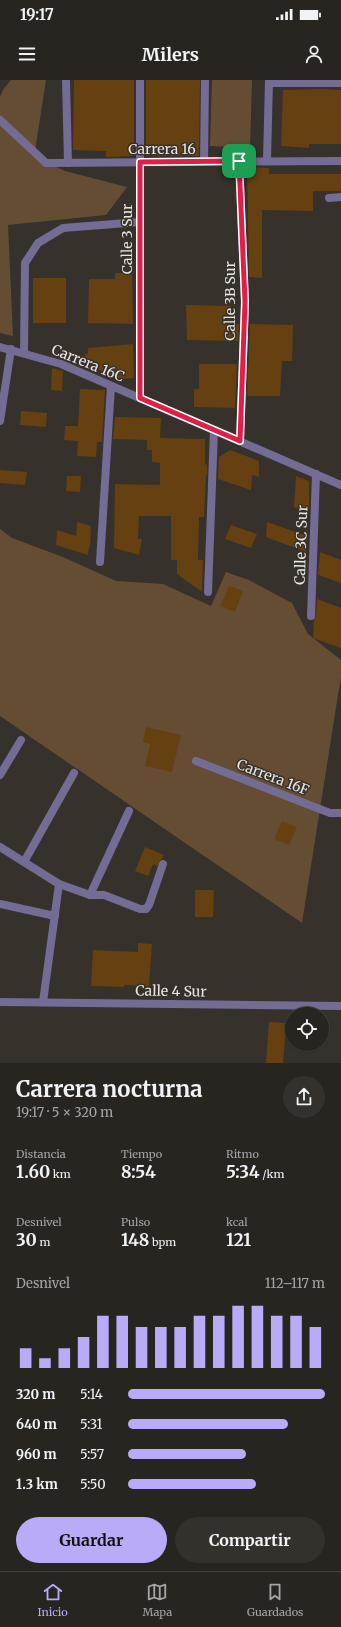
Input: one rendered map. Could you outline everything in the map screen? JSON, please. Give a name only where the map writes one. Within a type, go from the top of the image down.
[{"type":"street","points":[[66,80],[68,163]]},
{"type":"street","name":"Calle 3 Sur","points":[[140,80],[140,398]]},
{"type":"street","points":[[204,162],[205,80]]},
{"type":"street","points":[[267,161],[269,81],[341,83]]},
{"type":"street","name":"Carrera 16","points":[[0,120],[46,163],[341,161]]},
{"type":"street","name":"Calle 3B Sur","points":[[239,161],[245,302],[240,441]]},
{"type":"street","points":[[329,198],[341,197]]},
{"type":"street","points":[[24,353],[25,263],[38,243],[63,228],[140,222]]},
{"type":"street","name":"Carrera 16C","points":[[0,347],[61,364],[341,485]]},
{"type":"street","points":[[0,421],[11,349]]},
{"type":"street","points":[[100,562],[111,386]]},
{"type":"street","points":[[208,592],[214,430]]},
{"type":"street","name":"Calle 3C Sur","points":[[312,616],[316,474]]},
{"type":"street","points":[[0,775],[21,740]]},
{"type":"street","name":"Carrera 16F","points":[[196,761],[330,813],[341,813]]},
{"type":"street","points":[[24,862],[74,773]]},
{"type":"street","points":[[90,895],[129,810]]},
{"type":"street","points":[[0,847],[59,884],[90,895],[104,896],[140,909],[146,909],[149,905],[163,864]]},
{"type":"street","points":[[43,1002],[59,884]]},
{"type":"street","points":[[0,904],[55,916]]},
{"type":"street","name":"Calle 4 Sur","points":[[0,1002],[341,1006]]},
{"type":"shaded area","points":[[11,80],[46,80],[34,157],[65,171],[127,187],[106,215],[8,225],[13,336],[0,333],[0,97],[3,90]]},
{"type":"shaded area","points":[[212,80],[252,80],[250,148],[210,146]]},
{"type":"shaded area","points":[[0,529],[12,538],[63,557],[116,581],[163,584],[211,606],[226,572],[249,580],[292,603],[308,634],[341,660],[341,676],[302,923],[0,716]]},
{"type":"building","points":[[74,80],[134,80],[134,156],[106,157],[106,151],[73,150]]},
{"type":"building","points":[[146,80],[200,80],[199,156],[146,156]]},
{"type":"building","points":[[283,90],[341,90],[341,144],[309,144],[309,148],[281,146]]},
{"type":"building","points":[[247,167],[269,168],[269,174],[341,174],[341,191],[313,191],[313,211],[262,210],[262,278],[249,277]]},
{"type":"building","points":[[115,273],[132,273],[133,324],[88,323],[89,279],[115,279]]},
{"type":"building","points":[[33,278],[66,278],[66,323],[33,323]]},
{"type":"building","points":[[186,305],[230,306],[229,324],[239,324],[238,341],[187,340]]},
{"type":"building","points":[[250,324],[293,325],[292,361],[282,361],[280,396],[247,396]]},
{"type":"building","points":[[133,344],[134,378],[120,379],[86,364],[85,354],[88,354],[88,348]]},
{"type":"building","points":[[199,364],[237,364],[235,408],[194,407],[194,389],[199,389]]},
{"type":"building","points":[[52,368],[63,371],[62,391],[51,390]]},
{"type":"building","points":[[80,389],[105,390],[102,442],[97,442],[96,457],[77,456],[78,441],[64,440],[65,426],[78,426]]},
{"type":"building","points":[[21,411],[47,413],[46,427],[20,425]]},
{"type":"building","points":[[115,417],[161,418],[160,438],[205,439],[205,465],[207,464],[207,475],[204,517],[199,517],[198,560],[203,560],[202,592],[177,574],[177,560],[171,560],[171,516],[139,516],[138,539],[142,539],[139,555],[114,548],[115,484],[160,485],[160,463],[152,462],[152,450],[147,450],[147,440],[113,439]]},
{"type":"building","points":[[230,450],[259,461],[259,477],[252,475],[251,490],[218,479],[219,457]]},
{"type":"building","points":[[0,470],[27,472],[25,485],[0,483]]},
{"type":"building","points":[[67,476],[81,476],[80,492],[66,491]]},
{"type":"building","points":[[296,476],[309,481],[309,513],[294,507]]},
{"type":"building","points":[[77,522],[91,526],[90,548],[89,547],[88,555],[56,545],[57,530],[76,536]]},
{"type":"building","points":[[267,522],[307,536],[306,552],[266,537]]},
{"type":"building","points":[[231,525],[257,534],[251,548],[225,539]]},
{"type":"building","points":[[320,552],[341,560],[341,583],[318,575]]},
{"type":"building","points":[[229,586],[243,591],[235,612],[220,606]]},
{"type":"building","points":[[317,599],[341,608],[341,648],[313,638]]},
{"type":"building","points":[[146,727],[181,735],[172,772],[145,766],[150,744],[143,742]]},
{"type":"building","points":[[282,821],[297,827],[289,845],[274,839]]},
{"type":"building","points":[[145,847],[164,855],[157,866],[153,864],[148,876],[135,871]]},
{"type":"building","points":[[195,890],[214,890],[213,917],[195,917]]},
{"type":"building","points":[[138,943],[152,944],[149,986],[91,986],[93,950],[138,952]]},
{"type":"building","points":[[269,1022],[285,1023],[283,1063],[266,1063]]},
{"type":"route","points":[[239,161],[245,302],[240,441],[140,398],[140,162],[239,161]]}]
